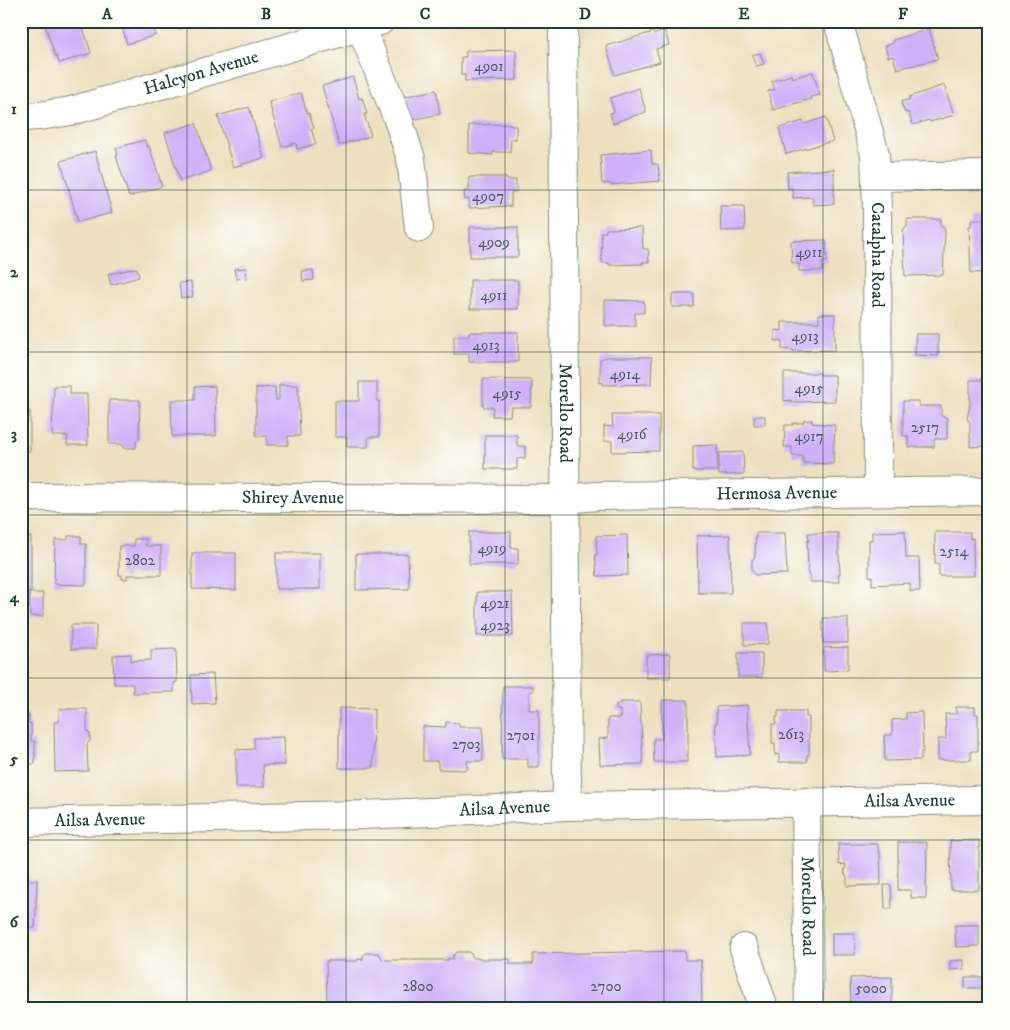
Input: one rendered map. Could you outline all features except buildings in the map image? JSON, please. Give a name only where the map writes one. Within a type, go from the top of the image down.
[{"type":"street","name":"Morello Road","points":[[563,21],[567,806]]},
{"type":"street","name":"Catalpha Road","points":[[838,21],[872,137],[877,177],[878,492]]},
{"type":"street","points":[[370,23],[411,160],[420,228]]},
{"type":"street","name":"Halcyon Avenue","points":[[21,117],[72,111],[370,23]]},
{"type":"street","points":[[877,177],[989,175]]},
{"type":"street","name":"Hermosa Avenue","points":[[565,499],[597,496],[989,490]]},
{"type":"street","name":"Shirey Avenue","points":[[21,497],[565,499]]},
{"type":"street","name":"Ailsa Avenue","points":[[21,822],[361,815],[567,806],[989,800]]},
{"type":"street","name":"Morello Road","points":[[806,802],[809,1009]]},
{"type":"street","points":[[744,948],[764,1009]]}]
